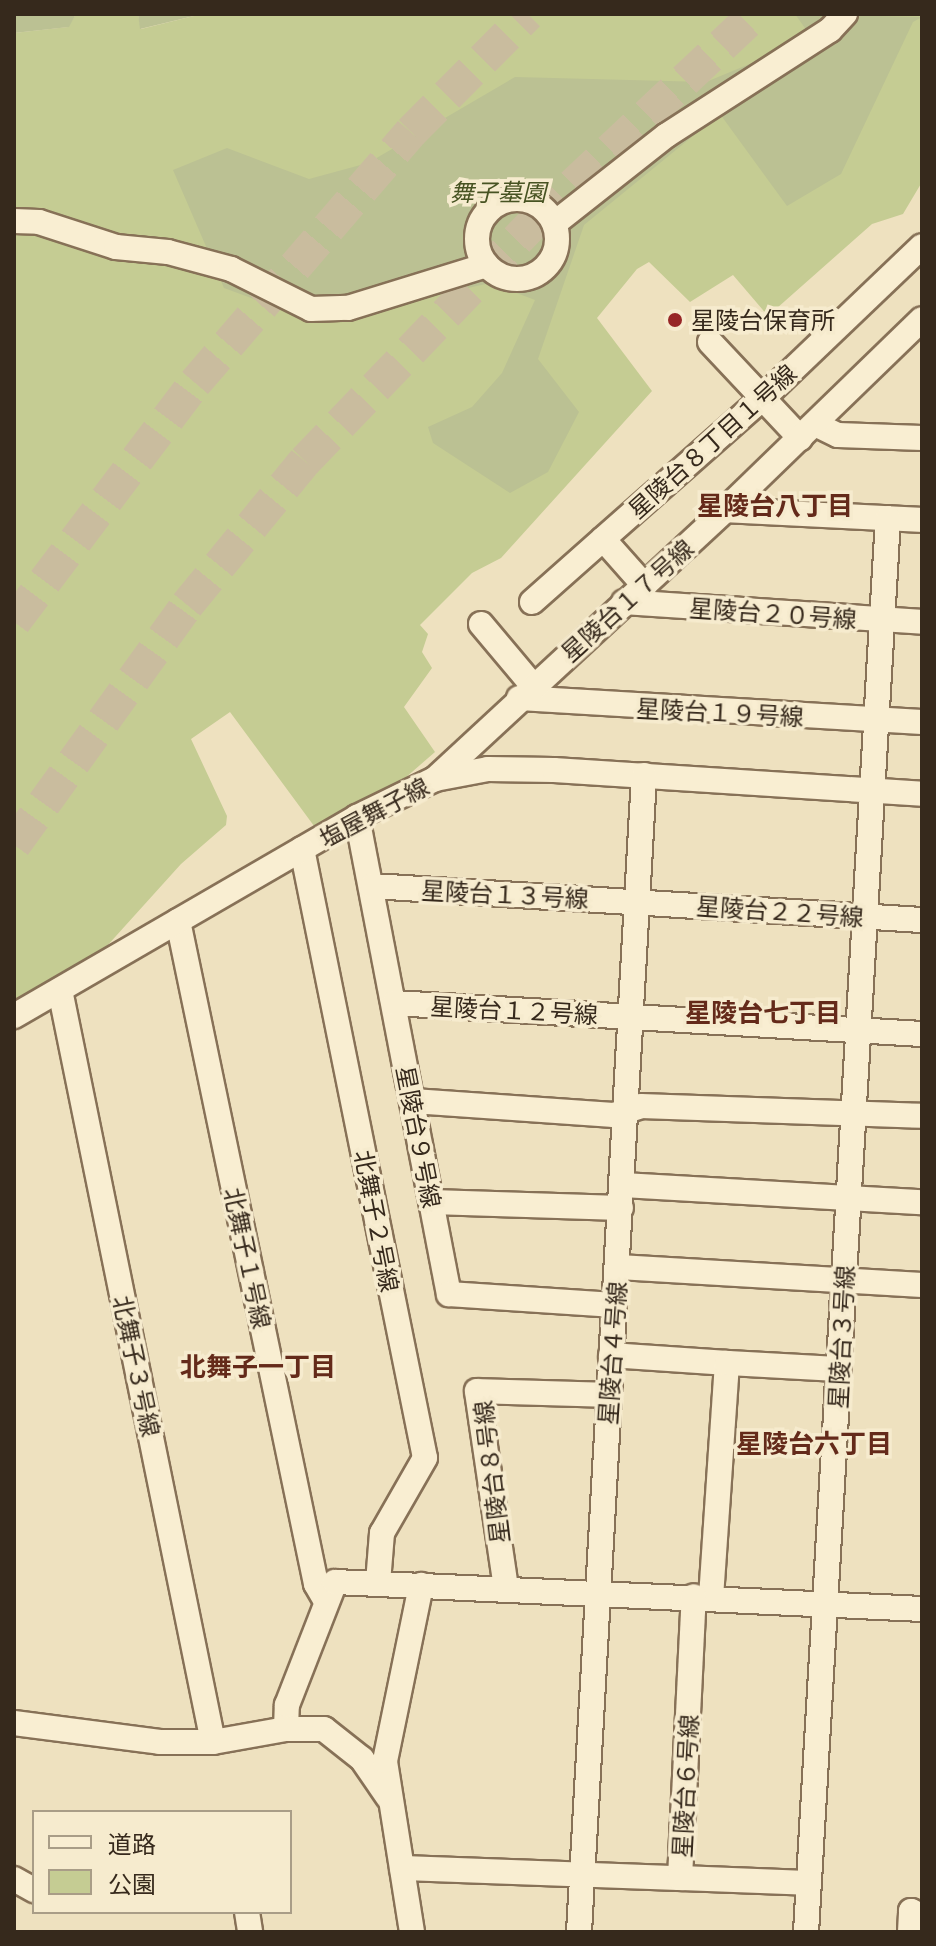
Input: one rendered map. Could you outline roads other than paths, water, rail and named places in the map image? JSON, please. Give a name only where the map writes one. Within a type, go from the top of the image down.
[{"type":"street","points":[[555,223],[667,135],[830,30],[845,14]]},
{"type":"street","points":[[532,201],[555,223],[554,256],[539,273],[506,278],[487,265],[477,231],[499,202],[532,201]]},
{"type":"street","points":[[14,221],[39,222],[116,247],[168,252],[231,269],[311,309],[348,308],[487,265]]},
{"type":"street","name":"星陵台８丁目１号線","points":[[532,602],[762,399],[922,246]]},
{"type":"street","name":"星陵台１７号線","points":[[435,779],[808,431],[911,343],[922,319]]},
{"type":"street","points":[[710,342],[762,399],[808,431],[922,438]]},
{"type":"street","points":[[725,510],[922,520]]},
{"type":"street","name":"星陵台３号線","points":[[806,1932],[844,1281],[862,1031],[888,518]]},
{"type":"street","points":[[603,539],[643,584]]},
{"type":"street","name":"星陵台２０号線","points":[[624,602],[922,622]]},
{"type":"street","points":[[481,624],[526,692]]},
{"type":"street","name":"星陵台１９号線","points":[[526,692],[922,722]]},
{"type":"street","name":"塩屋舞子線","points":[[14,1016],[357,817],[435,779],[488,769],[644,775],[922,794]]},
{"type":"street","name":"星陵台４号線","points":[[579,1932],[614,1305],[634,1017],[644,775]]},
{"type":"street","name":"星陵台９号線","points":[[357,817],[449,1294],[614,1305]]},
{"type":"street","name":"北舞子２号線","points":[[302,849],[425,1458],[382,1533],[378,1583]]},
{"type":"street","name":"星陵台１３号線","points":[[372,886],[638,902]]},
{"type":"street","name":"星陵台２２号線","points":[[638,902],[922,920]]},
{"type":"street","name":"北舞子１号線","points":[[178,921],[316,1584],[326,1601]]},
{"type":"street","name":"北舞子３号線","points":[[60,990],[213,1742]]},
{"type":"street","name":"星陵台１２号線","points":[[394,1003],[922,1034]]},
{"type":"street","points":[[413,1101],[614,1115],[641,1106],[922,1116]]},
{"type":"street","points":[[432,1202],[622,1196],[850,1197],[922,1202]]},
{"type":"street","points":[[618,1267],[922,1285]]},
{"type":"street","points":[[611,1355],[839,1369]]},
{"type":"street","name":"星陵台６号線","points":[[402,1868],[680,1878],[703,1596],[727,1363]]},
{"type":"street","name":"星陵台８号線","points":[[506,1588],[477,1391],[609,1395]]},
{"type":"street","points":[[286,1729],[287,1705],[335,1582],[598,1591],[922,1609]]},
{"type":"street","points":[[412,1932],[388,1797],[385,1761],[421,1585]]},
{"type":"street","points":[[14,1723],[160,1742],[213,1742],[286,1729],[324,1729],[362,1759],[388,1797]]},
{"type":"street","points":[[680,1878],[808,1883]]},
{"type":"street","points":[[910,1932],[911,1911],[922,1916]]},
{"type":"tunnel","points":[[14,622],[195,383],[411,132],[528,14]]},
{"type":"tunnel","points":[[14,845],[187,605],[305,461],[536,220],[755,14]]},
{"type":"place","name":"星陵台保育所","points":[[675,320]]},
{"type":"district","name":"星陵台八丁目","points":[[775,506]]},
{"type":"district","name":"星陵台七丁目","points":[[763,1013]]},
{"type":"district","name":"北舞子一丁目","points":[[258,1367]]},
{"type":"district","name":"星陵台六丁目","points":[[814,1444]]},
{"type":"park label","name":"舞子墓園","points":[[498,192]]}]
